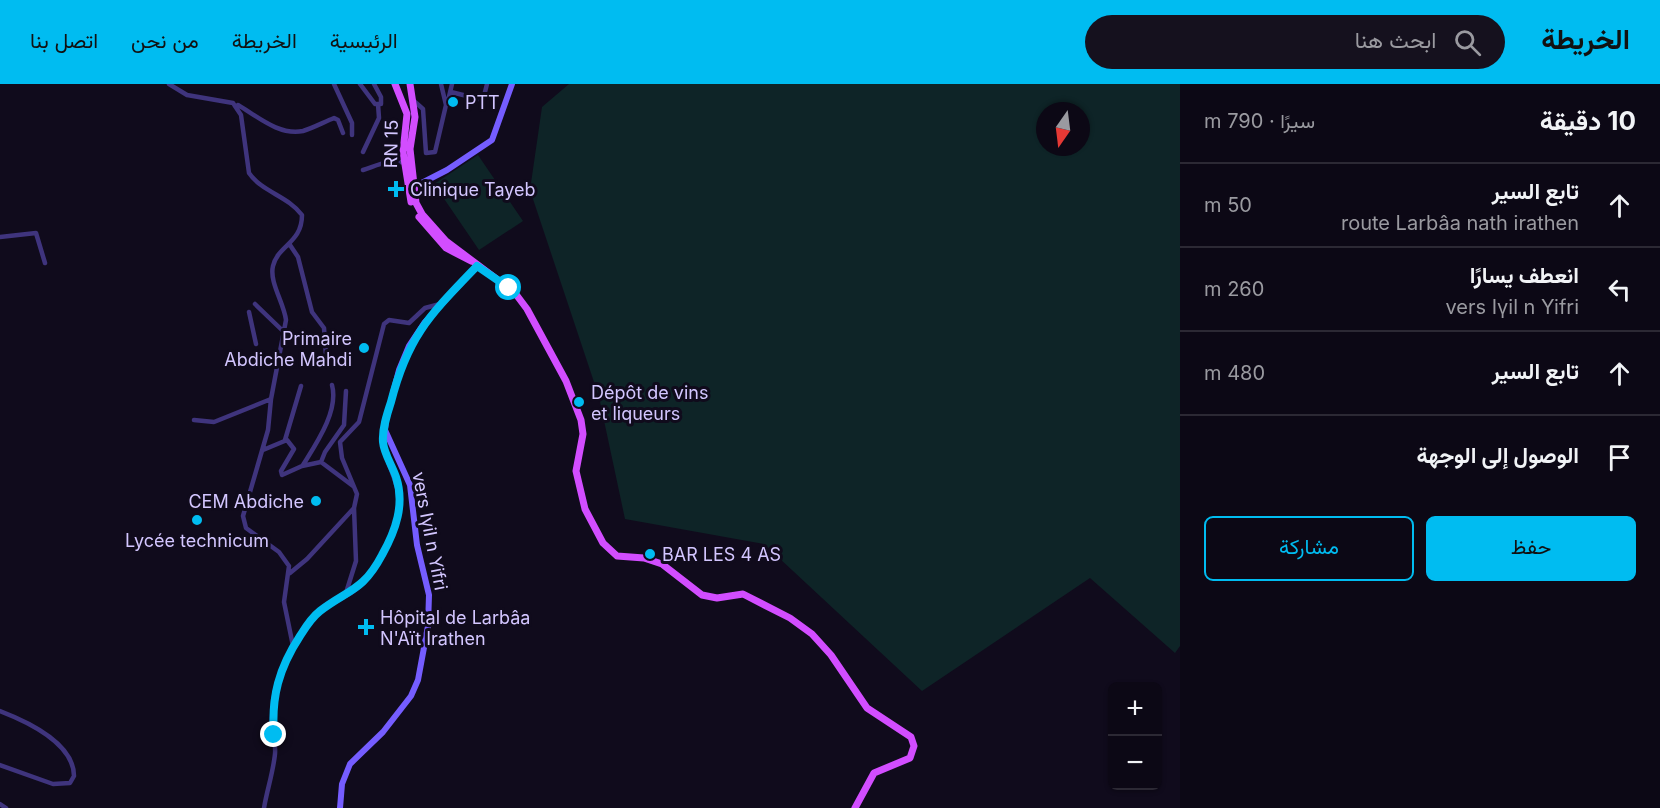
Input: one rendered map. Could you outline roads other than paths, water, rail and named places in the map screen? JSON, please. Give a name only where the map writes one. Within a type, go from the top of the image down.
[{"type":"main road","name":"RN 15","points":[[395,84],[407,114],[404,163],[410,189],[422,214],[446,241],[522,301],[566,381],[583,427],[576,471],[585,509],[609,550],[619,556],[644,558],[663,564],[702,596],[717,598],[743,594],[790,618],[812,634],[831,655],[867,708],[911,736],[914,746],[910,758],[874,773],[855,808]]},
{"type":"main road","name":"RN 15","points":[[410,84],[415,117],[410,149],[410,189]]},
{"type":"main road","points":[[410,189],[447,170],[492,140],[512,84]]},
{"type":"main road","points":[[385,430],[399,370],[409,346],[440,304],[475,264]]},
{"type":"main road","name":"vers Iγil n Yifri","points":[[340,808],[342,784],[350,764],[382,732],[411,696],[418,680],[428,626],[429,595],[417,545],[410,485],[385,430]]},
{"type":"street","points":[[169,84],[187,95],[233,103],[266,124],[302,131],[334,118],[338,120],[343,133]]},
{"type":"street","points":[[334,84],[352,123],[352,135]]},
{"type":"street","points":[[360,84],[378,104],[379,118],[363,152]]},
{"type":"street","points":[[374,84],[383,102],[378,104]]},
{"type":"street","points":[[441,84],[447,105]]},
{"type":"street","points":[[414,101],[423,109],[426,153],[435,152],[452,84]]},
{"type":"street","points":[[451,92],[483,100],[487,84]]},
{"type":"street","points":[[233,103],[241,115],[249,173],[254,180],[279,195],[302,215],[296,238],[278,256],[272,273],[285,307],[284,332],[262,451],[252,492],[244,511],[246,528],[286,559],[290,573],[285,602],[293,646]]},
{"type":"street","points":[[363,170],[387,162],[404,163]]},
{"type":"street","points":[[0,237],[36,233],[45,263]]},
{"type":"street","points":[[290,245],[298,257],[312,312],[324,328],[326,356]]},
{"type":"street","points":[[255,304],[284,332]]},
{"type":"street","points":[[345,596],[356,561],[354,508],[357,494],[342,458],[340,442],[360,422],[384,324],[389,320],[409,322],[425,308],[440,304]]},
{"type":"street","points":[[249,312],[256,344]]},
{"type":"street","points":[[302,466],[324,428],[333,399],[332,385]]},
{"type":"street","points":[[262,451],[285,440],[301,386]]},
{"type":"street","points":[[321,462],[325,452],[344,425],[345,391]]},
{"type":"street","points":[[194,420],[214,422],[271,399]]},
{"type":"street","points":[[264,808],[275,752],[272,718],[275,691],[282,665],[317,613],[345,596],[371,576],[394,530],[400,507],[400,492],[383,441],[385,430]]},
{"type":"street","points":[[285,440],[294,449],[281,474],[287,475],[302,466],[321,462],[356,487]]},
{"type":"street","points":[[290,573],[307,560],[354,508]]},
{"type":"street","points":[[0,711],[53,740],[72,763],[74,776],[70,783],[53,784],[0,765]]},
{"type":"street","points":[[0,804],[6,808]]},
{"type":"place","name":"PTT","points":[[453,102]]},
{"type":"place","name":"Clinique Tayeb","points":[[396,189]]},
{"type":"place","name":"Primaire Abdiche Mahdi","points":[[364,348]]},
{"type":"place","name":"Dépôt de vins et liqueurs","points":[[579,402]]},
{"type":"place","name":"CEM Abdiche","points":[[316,501]]},
{"type":"place","name":"Lycée technicum","points":[[197,520]]},
{"type":"place","name":"BAR LES 4 AS","points":[[650,554]]},
{"type":"place","name":"Hôpital de Larbâa N'Aït Irathen","points":[[366,627]]}]
